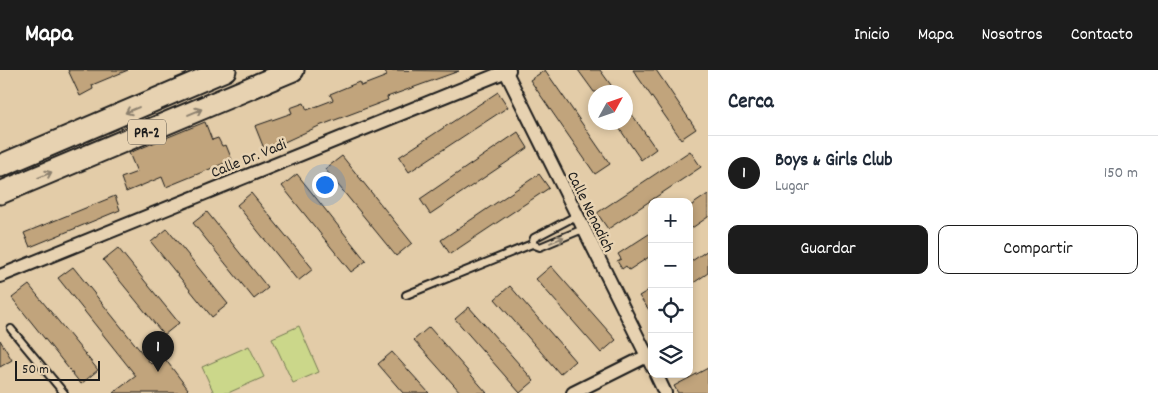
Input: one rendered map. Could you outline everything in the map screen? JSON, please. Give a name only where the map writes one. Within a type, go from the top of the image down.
[{"type":"highway","name":"PR-2","points":[[0,166],[225,70]]},
{"type":"highway","name":"PR-2","points":[[0,193],[293,70]]},
{"type":"street","name":"Calle Nenadich","points":[[507,70],[576,216],[648,359]]},
{"type":"street","name":"Calle Dr. Vadi","points":[[0,276],[507,70]]},
{"type":"street","points":[[573,393],[648,361]]},
{"type":"street","points":[[658,378],[665,393]]},
{"type":"lane","points":[[532,244],[534,238],[576,216]]},
{"type":"lane","points":[[406,295],[532,244],[540,247],[583,229]]},
{"type":"lane","points":[[11,329],[64,393]]},
{"type":"green space","points":[[299,326],[319,372],[293,383],[272,338]]},
{"type":"green space","points":[[249,346],[264,377],[228,393],[214,393],[202,367]]},
{"type":"building","points":[[68,70],[128,70],[92,85],[93,89],[80,96]]},
{"type":"building","points":[[385,70],[459,71],[387,97],[388,100],[319,126],[265,151],[255,126],[292,113],[290,108],[304,103],[307,110],[333,100],[330,94],[359,82],[361,86],[387,76]]},
{"type":"building","points":[[545,70],[610,164],[595,174],[530,80]]},
{"type":"building","points":[[578,70],[600,70],[611,85],[589,85]]},
{"type":"building","points":[[633,70],[656,70],[696,129],[681,139]]},
{"type":"building","points":[[498,92],[508,107],[409,172],[399,157]]},
{"type":"building","points":[[633,116],[656,149],[641,160],[620,130],[633,130]]},
{"type":"building","points":[[205,122],[212,140],[218,138],[222,146],[226,145],[232,160],[166,187],[162,177],[126,192],[121,178],[137,172],[129,153]]},
{"type":"building","points":[[518,132],[528,148],[430,214],[420,199]]},
{"type":"building","points":[[690,151],[701,167],[654,198],[648,198],[648,202],[608,229],[597,213]]},
{"type":"building","points":[[342,156],[412,243],[396,256],[325,169]]},
{"type":"building","points":[[297,174],[366,261],[351,272],[282,186]]},
{"type":"building","points":[[539,174],[549,188],[450,254],[441,240]]},
{"type":"building","points":[[251,193],[313,269],[298,281],[237,205]]},
{"type":"building","points":[[708,194],[708,217],[693,227],[693,204]]},
{"type":"building","points":[[115,196],[120,210],[30,247],[24,233]]},
{"type":"building","points":[[207,212],[268,288],[254,299],[193,223]]},
{"type":"building","points":[[167,229],[228,304],[212,317],[151,242]]},
{"type":"building","points":[[648,235],[648,258],[629,270],[626,266],[622,269],[617,261],[621,259],[618,254]]},
{"type":"building","points":[[118,248],[179,323],[164,335],[103,260]]},
{"type":"building","points":[[708,250],[708,273],[693,283],[693,260]]},
{"type":"building","points":[[551,266],[616,340],[601,353],[536,279]]},
{"type":"building","points":[[73,267],[151,364],[162,355],[188,389],[184,393],[113,393],[136,376],[58,278]]},
{"type":"building","points":[[29,285],[98,370],[81,384],[12,298]]},
{"type":"building","points":[[510,286],[575,361],[560,374],[495,299]]},
{"type":"building","points":[[648,290],[648,308],[639,296]]},
{"type":"building","points":[[469,307],[534,381],[520,393],[455,319]]},
{"type":"building","points":[[429,327],[487,393],[461,393],[414,340]]},
{"type":"building","points":[[0,340],[12,360],[0,367]]},
{"type":"building","points":[[392,352],[429,393],[403,393],[378,364]]},
{"type":"building","points":[[708,368],[708,393],[678,393],[674,386],[689,378],[693,378],[693,376]]},
{"type":"place","name":"Boys & Girls Club","points":[[158,372]]}]
